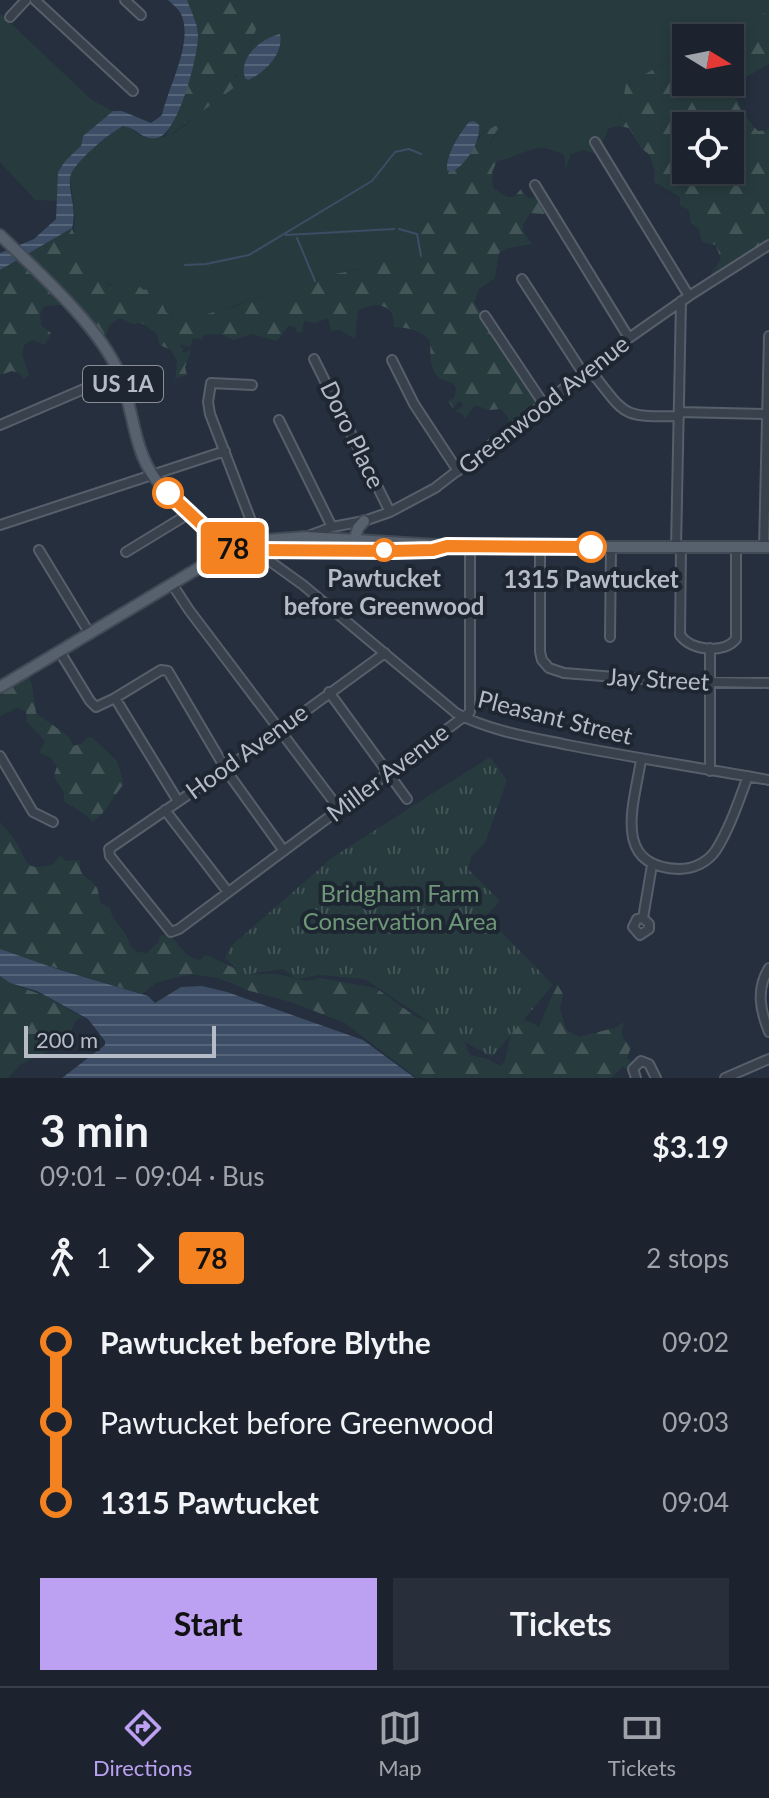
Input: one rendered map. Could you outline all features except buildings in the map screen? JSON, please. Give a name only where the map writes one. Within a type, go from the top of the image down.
[{"type":"main road","name":"US 1A","points":[[0,235],[97,335],[119,374],[142,452],[153,475],[231,549]]},
{"type":"main road","points":[[353,545],[358,528],[364,521]]},
{"type":"main road","points":[[0,687],[242,542],[306,537],[353,545]]},
{"type":"main road","points":[[231,549],[434,543],[470,547],[766,547]]},
{"type":"street","points":[[10,17],[26,0]]},
{"type":"street","points":[[35,0],[133,91]]},
{"type":"street","points":[[125,0],[141,15]]},
{"type":"street","points":[[595,142],[685,298],[680,414],[680,635],[692,646],[728,646],[736,639],[736,547]]},
{"type":"street","points":[[535,185],[629,338]]},
{"type":"street","name":"Greenwood Avenue","points":[[306,537],[390,512],[435,488],[545,406],[629,338],[685,298],[768,247]]},
{"type":"street","points":[[522,279],[587,371],[625,412],[638,417],[766,414]]},
{"type":"street","points":[[485,316],[545,406]]},
{"type":"street","points":[[766,547],[769,336]]},
{"type":"street","name":"Doro Place","points":[[314,359],[390,512]]},
{"type":"street","points":[[392,360],[414,404],[458,471]]},
{"type":"street","points":[[0,425],[119,374]]},
{"type":"street","points":[[252,385],[211,383],[208,402],[253,526]]},
{"type":"street","points":[[279,420],[332,527]]},
{"type":"street","points":[[0,525],[225,451]]},
{"type":"street","points":[[126,552],[190,513]]},
{"type":"street","name":"Miller Avenue","points":[[173,933],[470,712],[470,547]]},
{"type":"street","name":"Jay Street","points":[[540,547],[540,652],[549,668],[564,673],[710,683],[769,683]]},
{"type":"street","points":[[610,637],[611,547]]},
{"type":"street","name":"Pleasant Street","points":[[253,549],[285,571],[456,713],[527,736],[641,760],[769,780]]},
{"type":"street","points":[[285,549],[280,562],[285,571]]},
{"type":"street","points":[[39,550],[90,634]]},
{"type":"street","points":[[172,584],[340,810]]},
{"type":"street","points":[[710,648],[710,771]]},
{"type":"street","points":[[60,652],[92,705],[98,707],[161,670],[168,671],[226,768],[284,851]]},
{"type":"street","name":"Hood Avenue","points":[[173,933],[110,856],[109,849],[385,653]]},
{"type":"street","points":[[329,692],[407,799]]},
{"type":"street","points":[[115,698],[178,801]]},
{"type":"street","points":[[0,756],[33,812],[53,822]]},
{"type":"street","points":[[641,760],[631,826],[638,853],[652,865],[686,869],[697,867],[715,851],[748,776]]},
{"type":"street","points":[[165,810],[228,892]]},
{"type":"street","points":[[643,918],[652,865]]},
{"type":"street","points":[[769,968],[761,985],[760,999],[769,1032]]},
{"type":"street","points":[[725,1078],[769,1059]]},
{"type":"street","points":[[636,1078],[633,1069],[641,1061],[649,1064],[656,1078]]},
{"type":"green space","points":[[187,0],[268,0],[242,64],[242,72],[234,76],[236,86],[166,135],[182,98],[195,48],[196,24]]},
{"type":"green space","points":[[268,0],[769,0],[769,12],[740,24],[672,24],[672,59],[626,84],[618,126],[608,129],[599,152],[595,154],[584,150],[571,154],[566,169],[564,155],[544,148],[497,161],[492,158],[490,146],[498,129],[505,127],[494,126],[478,137],[479,125],[463,129],[448,158],[449,174],[431,219],[418,228],[414,255],[409,259],[393,253],[373,267],[324,276],[299,295],[264,296],[214,313],[175,317],[166,311],[161,300],[168,290],[177,285],[175,278],[144,290],[131,283],[114,286],[100,279],[94,263],[80,247],[74,234],[70,176],[77,161],[119,128],[127,125],[140,135],[156,138],[170,135],[184,126],[242,72],[242,64]]},
{"type":"green space","points":[[769,12],[769,64],[744,78],[744,24],[740,24]]},
{"type":"green space","points":[[0,13],[92,100],[113,111],[83,136],[81,146],[58,172],[58,201],[35,200],[0,162]]},
{"type":"green space","points":[[672,60],[672,96],[736,96],[744,112],[672,112],[672,184],[744,184],[744,113],[758,131],[769,130],[769,245],[714,278],[711,273],[721,260],[716,245],[702,242],[699,229],[691,222],[689,210],[680,205],[680,197],[654,182],[655,172],[650,155],[641,148],[629,128],[618,126],[626,84]]},
{"type":"green space","points":[[500,124],[506,127],[498,129],[491,145],[497,161],[492,172],[493,188],[507,197],[514,197],[521,189],[528,198],[540,198],[548,212],[530,213],[523,231],[532,244],[508,248],[499,253],[495,278],[479,289],[474,302],[541,405],[509,429],[508,417],[501,409],[489,410],[475,405],[464,420],[463,414],[455,411],[463,406],[462,402],[453,408],[448,401],[454,398],[456,388],[453,383],[439,378],[432,368],[430,341],[414,330],[394,327],[392,313],[377,305],[358,311],[355,339],[340,330],[331,331],[328,318],[315,323],[304,321],[302,332],[297,333],[296,328],[289,325],[277,341],[252,334],[234,340],[220,334],[203,335],[202,340],[193,338],[190,347],[180,344],[182,353],[191,350],[185,367],[187,375],[177,378],[175,382],[177,361],[171,350],[160,345],[156,333],[141,323],[133,324],[120,318],[109,325],[106,337],[100,341],[64,303],[45,306],[40,313],[41,325],[51,333],[45,345],[32,340],[24,345],[22,355],[29,374],[24,379],[12,371],[0,375],[0,270],[72,228],[78,242],[109,285],[130,280],[144,290],[175,278],[177,286],[168,290],[161,301],[166,312],[172,316],[191,318],[234,307],[251,299],[301,294],[324,276],[372,267],[393,253],[409,259],[414,255],[418,228],[431,219],[449,171],[464,160],[482,135]]},
{"type":"green space","points":[[26,672],[32,684],[36,713],[68,736],[74,746],[88,737],[93,738],[117,761],[124,784],[93,822],[64,801],[64,793],[54,776],[57,766],[50,757],[39,753],[45,741],[27,722],[26,711],[17,708],[0,716],[0,686]]},
{"type":"green space","name":"Bridgham Farm Conservation Area","points":[[490,757],[507,780],[485,843],[471,857],[468,869],[500,901],[486,916],[553,985],[492,1057],[431,1023],[365,979],[319,975],[297,979],[283,969],[243,975],[225,958],[230,947],[333,857]]},
{"type":"green space","points":[[0,822],[32,866],[54,864],[60,855],[66,861],[80,860],[81,871],[97,888],[100,902],[110,908],[130,946],[137,952],[147,953],[160,936],[166,934],[194,958],[200,960],[206,955],[247,974],[277,974],[307,981],[320,978],[376,988],[416,1017],[452,1031],[464,1041],[470,1055],[488,1059],[500,1066],[505,1061],[511,1033],[520,1020],[539,1027],[557,984],[563,994],[560,1008],[566,1030],[579,1037],[625,1022],[622,1036],[631,1047],[627,1058],[635,1064],[632,1071],[623,1067],[611,1078],[417,1078],[345,1023],[218,978],[191,974],[156,983],[142,994],[13,955],[0,949]]},
{"type":"green space","points":[[0,976],[82,1017],[76,1020],[70,1033],[49,1051],[21,1064],[8,1078],[0,1078]]},
{"type":"water","points":[[168,0],[187,0],[198,36],[191,76],[172,124],[165,134],[157,138],[147,138],[123,126],[101,142],[72,172],[72,228],[0,270],[0,253],[34,239],[56,219],[58,172],[81,146],[83,136],[113,111],[122,111],[151,123],[162,115],[184,38],[181,14]]},
{"type":"water","points":[[280,34],[279,48],[272,62],[254,77],[245,78],[248,56],[259,44]]},
{"type":"water","points":[[469,122],[479,125],[479,131],[472,152],[457,169],[452,172],[447,170],[457,139]]},
{"type":"water","points":[[0,949],[148,996],[155,1003],[181,987],[202,986],[227,992],[363,1040],[415,1078],[62,1078],[105,1045],[105,1041],[88,1019],[37,991],[10,983],[0,976]]},
{"type":"waterway","points":[[185,265],[249,255],[372,181],[395,152],[409,149],[421,154]]},
{"type":"waterway","points":[[286,235],[394,229]]},
{"type":"waterway","points":[[399,229],[417,234],[421,256]]},
{"type":"waterway","points":[[297,238],[315,281]]},
{"type":"bus line","name":"78","points":[[168,493],[226,551],[235,547],[241,550],[393,551],[433,550],[447,546],[591,547]]},
{"type":"place","name":"1315 Pawtucket","points":[[591,547]]},
{"type":"place","name":"Pawtucket before Greenwood","points":[[384,550]]}]
